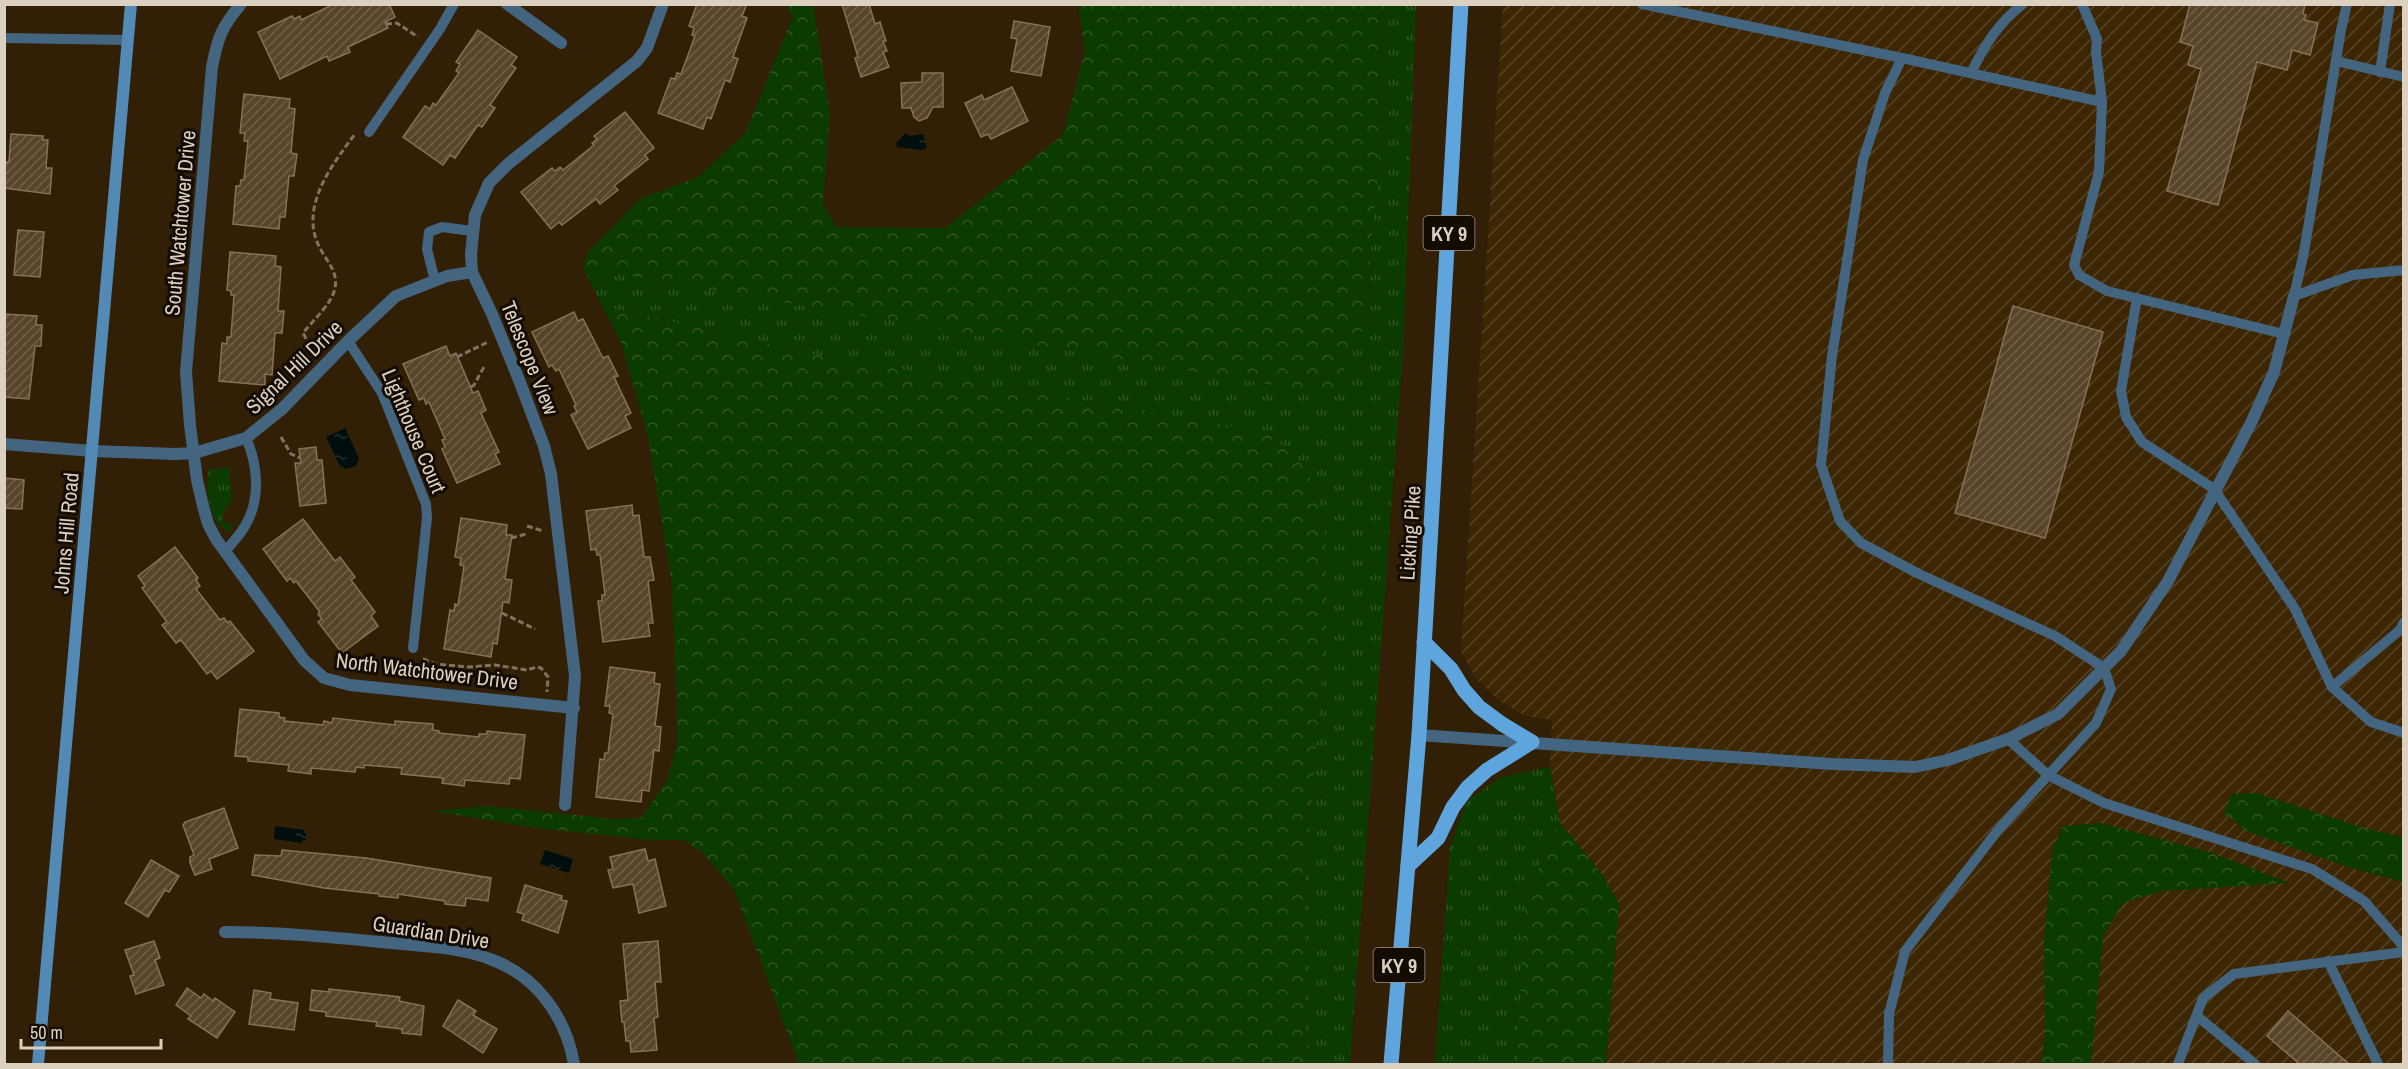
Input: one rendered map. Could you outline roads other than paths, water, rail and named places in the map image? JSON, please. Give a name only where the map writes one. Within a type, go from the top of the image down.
[{"type":"main road","name":"Johns Hill Road","points":[[38,1065],[132,4]]},
{"type":"main road","name":"Licking Pike","points":[[1391,1065],[1419,735],[1461,4]]},
{"type":"main road","points":[[1408,866],[1438,838],[1454,807],[1468,787],[1487,770],[1532,742],[1479,707],[1464,690],[1451,669],[1424,642]]},
{"type":"street","name":"South Watchtower Drive","points":[[194,453],[186,372],[212,67],[216,47],[225,23],[241,4]]},
{"type":"street","points":[[507,4],[561,43]]},
{"type":"street","name":"Telescope View","points":[[565,805],[574,708],[574,667],[551,474],[544,446],[472,272],[472,231],[474,215],[489,183],[519,154],[637,61],[647,48],[663,4]]},
{"type":"street","name":"Signal Hill Drive","points":[[4,444],[158,454],[194,453],[246,438],[262,427],[306,386],[348,341],[396,296],[435,281],[472,272]]},
{"type":"street","points":[[1419,735],[1832,765],[1915,767],[1948,760],[2008,739],[2058,714],[2121,651],[2168,581],[2214,489],[2251,423],[2274,372],[2294,296]]},
{"type":"street","name":"North Watchtower Drive","points":[[194,453],[197,480],[208,524],[225,552],[304,660],[324,678],[350,685],[574,708]]},
{"type":"street","name":"Guardian Drive","points":[[225,932],[325,936],[458,951],[489,958],[518,974],[540,992],[552,1006],[568,1038],[574,1065]]},
{"type":"lane","points":[[369,132],[429,45],[454,4]]},
{"type":"lane","points":[[1642,4],[2102,102]]},
{"type":"lane","points":[[1971,73],[1984,45],[2012,12],[2023,4]]},
{"type":"lane","points":[[2082,4],[2097,39],[2096,52],[2102,102],[2098,172],[2074,265],[2079,275],[2107,291],[2284,334]]},
{"type":"lane","points":[[2294,296],[2304,252],[2347,4]]},
{"type":"lane","points":[[2380,72],[2390,4]]},
{"type":"lane","points":[[4,38],[128,40]]},
{"type":"lane","points":[[1888,1065],[1889,1014],[1905,951],[1998,830],[2096,723],[2111,689],[2104,668],[2055,636],[1919,574],[1861,543],[1840,521],[1821,465],[1832,356],[1863,160],[1885,93],[1902,58]]},
{"type":"lane","points":[[2336,62],[2403,77]]},
{"type":"lane","points":[[435,281],[427,249],[429,232],[442,227],[472,231]]},
{"type":"lane","points":[[2294,296],[2353,275],[2403,270]]},
{"type":"lane","points":[[2137,298],[2121,391],[2126,417],[2142,442],[2214,489],[2295,609],[2332,687],[2371,722],[2403,733]]},
{"type":"lane","name":"Lighthouse Court","points":[[348,341],[382,393],[426,504],[427,523],[413,648]]},
{"type":"lane","points":[[225,552],[246,526],[252,508],[256,469],[246,438]]},
{"type":"lane","points":[[2332,687],[2400,630],[2403,622]]},
{"type":"lane","points":[[2008,739],[2048,776],[2104,803],[2312,869],[2364,902],[2403,947]]},
{"type":"lane","points":[[2178,1065],[2203,998],[2234,974],[2403,952]]},
{"type":"lane","points":[[2328,961],[2378,1065]]},
{"type":"lane","points":[[2196,1016],[2255,1065]]},
{"type":"water","points":[[906,133],[910,136],[923,134],[927,148],[922,150],[897,147],[896,143]]},
{"type":"water","points":[[345,428],[359,458],[356,466],[346,469],[340,466],[326,437]]},
{"type":"water","points":[[275,826],[304,830],[306,840],[302,843],[274,839]]},
{"type":"water","points":[[545,850],[573,859],[569,873],[540,864]]}]
